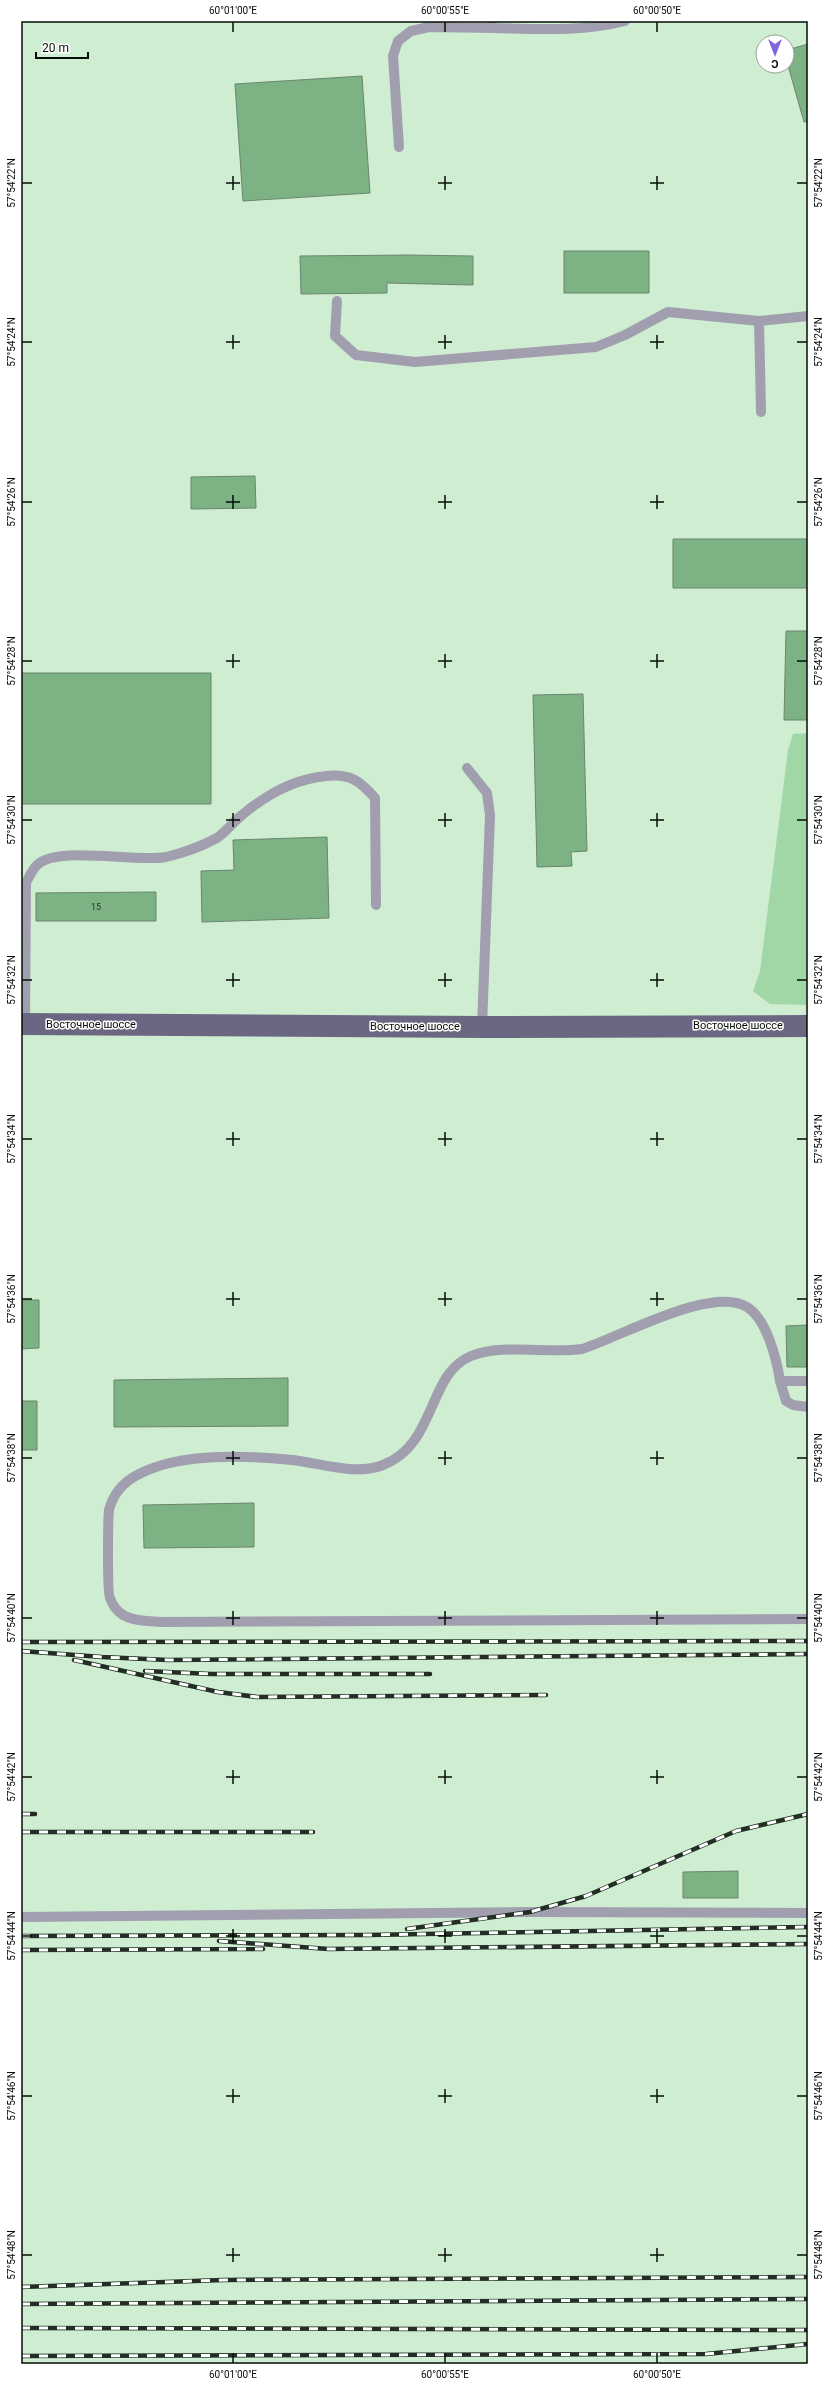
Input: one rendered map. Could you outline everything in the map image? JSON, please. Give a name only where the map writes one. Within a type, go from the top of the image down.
[{"type":"main road","name":"Восточное шоссе","points":[[23,1024],[482,1027],[808,1026]]},
{"type":"lane","points":[[399,147],[393,56],[398,41],[411,31],[429,27],[492,24],[596,28],[625,21]]},
{"type":"lane","points":[[337,301],[335,336],[356,355],[415,362],[596,347],[625,335],[668,312],[759,321],[808,316]]},
{"type":"lane","points":[[759,321],[761,412]]},
{"type":"lane","points":[[467,768],[487,793],[490,815],[482,1027]]},
{"type":"lane","points":[[23,1024],[24,880],[38,864],[51,857],[165,857],[192,849],[218,837],[241,816],[270,794],[296,782],[326,776],[349,776],[364,786],[375,798],[376,905]]},
{"type":"lane","points":[[808,1407],[793,1406],[786,1401],[775,1356],[759,1320],[747,1307],[716,1302],[693,1306],[582,1349],[568,1351],[484,1352],[456,1364],[445,1381],[421,1430],[409,1449],[381,1466],[359,1469],[293,1460],[252,1457],[217,1458],[163,1465],[129,1479],[117,1492],[109,1509],[109,1597],[123,1615],[138,1620],[160,1622],[808,1619]]},
{"type":"lane","points":[[780,1381],[808,1381]]},
{"type":"lane","points":[[21,1918],[530,1912],[808,1913]]},
{"type":"green space","points":[[808,733],[808,1005],[770,1004],[753,991],[760,971],[788,750],[793,734]]},
{"type":"building","points":[[808,44],[808,121],[804,122],[790,74],[795,74],[795,48]]},
{"type":"building","points":[[362,76],[370,193],[243,201],[235,84]]},
{"type":"building","points":[[564,251],[649,251],[649,293],[564,293]]},
{"type":"building","points":[[300,256],[473,256],[473,285],[387,283],[387,293],[301,294]]},
{"type":"building","points":[[255,476],[256,508],[191,509],[191,477]]},
{"type":"building","points":[[673,539],[808,539],[808,588],[673,588]]},
{"type":"building","points":[[786,631],[808,631],[808,720],[784,720]]},
{"type":"building","points":[[21,673],[211,673],[211,804],[21,804]]},
{"type":"building","points":[[583,694],[587,851],[571,852],[572,866],[537,867],[533,695]]},
{"type":"building","points":[[327,837],[329,918],[202,922],[201,871],[234,870],[233,840]]},
{"type":"building","points":[[156,892],[156,921],[36,921],[36,893]]},
{"type":"building","points":[[21,1300],[39,1300],[39,1348],[21,1349]]},
{"type":"building","points":[[808,1325],[808,1367],[787,1367],[786,1326]]},
{"type":"building","points":[[288,1378],[288,1426],[114,1427],[114,1380]]},
{"type":"building","points":[[21,1401],[37,1401],[37,1450],[21,1450]]},
{"type":"building","points":[[254,1503],[254,1547],[144,1548],[143,1505]]},
{"type":"building","points":[[738,1871],[738,1898],[683,1898],[683,1872]]},
{"type":"railway","points":[[21,1642],[808,1641]]},
{"type":"railway","points":[[21,1651],[168,1660],[808,1654]]},
{"type":"railway","points":[[74,1660],[218,1692],[257,1697],[546,1695]]},
{"type":"railway","points":[[145,1671],[211,1674],[430,1674]]},
{"type":"railway","points":[[21,1814],[35,1814]]},
{"type":"railway","points":[[407,1929],[530,1912],[586,1896],[736,1831],[808,1814]]},
{"type":"railway","points":[[21,1832],[313,1832]]},
{"type":"railway","points":[[21,1936],[368,1935],[808,1927]]},
{"type":"railway","points":[[219,1941],[328,1949],[808,1944]]},
{"type":"railway","points":[[21,1950],[263,1949]]},
{"type":"railway","points":[[21,2287],[223,2280],[808,2277]]},
{"type":"railway","points":[[21,2304],[808,2299]]},
{"type":"railway","points":[[21,2328],[808,2330]]},
{"type":"railway","points":[[21,2356],[706,2354],[808,2344]]}]
